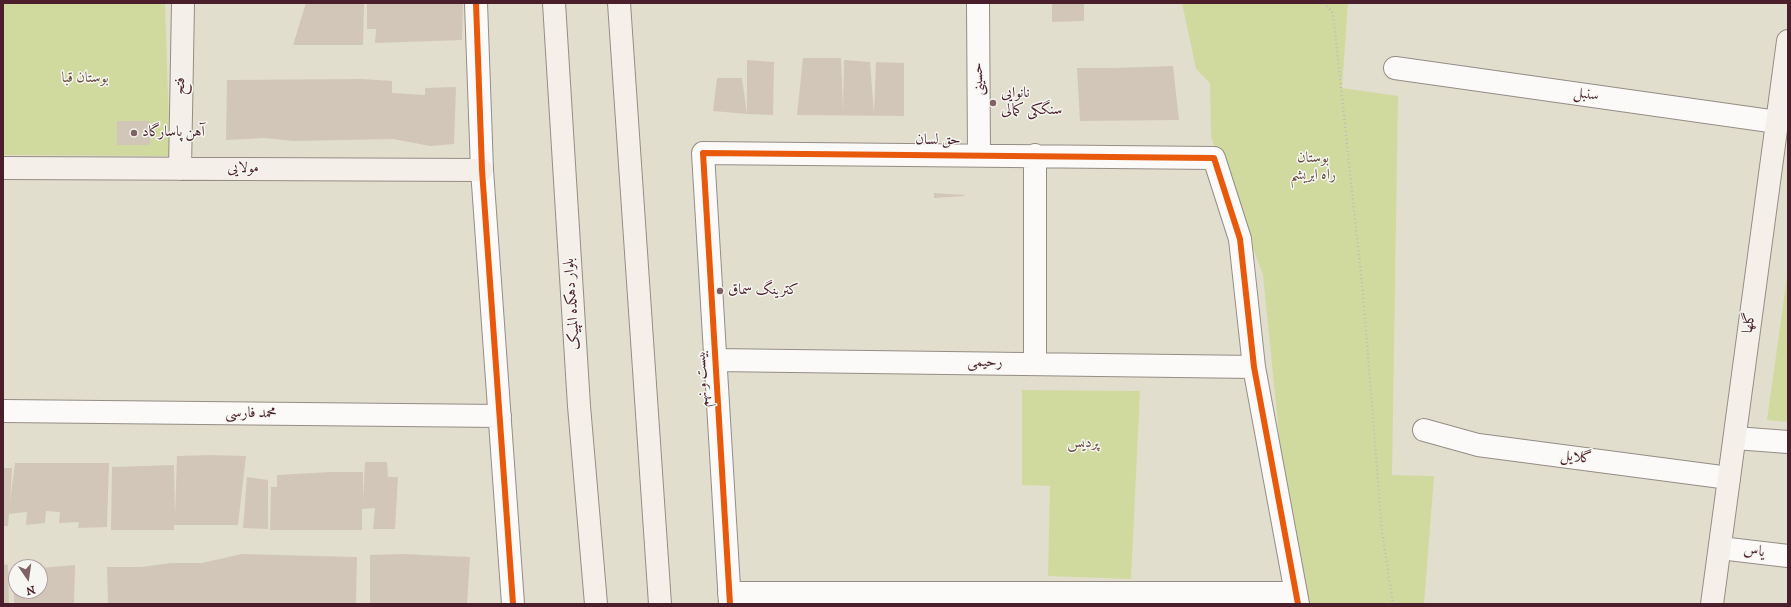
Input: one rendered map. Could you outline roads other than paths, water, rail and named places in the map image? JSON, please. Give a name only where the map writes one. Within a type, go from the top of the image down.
[{"type":"street","name":"فتح","points":[[180,169],[183,3]]},
{"type":"street","points":[[476,3],[482,170],[513,604]]},
{"type":"street","name":"بلوار دهکده المپیک","points":[[554,3],[579,406],[596,604]]},
{"type":"street","name":"حسینی","points":[[978,3],[979,154]]},
{"type":"street","points":[[620,5],[660,604]]},
{"type":"street","name":"گلها","points":[[1712,604],[1788,41]]},
{"type":"street","name":"سنبل","points":[[1395,68],[1777,122]]},
{"type":"street","name":"حق لسان","points":[[703,153],[979,154],[1214,158],[1240,239],[1254,367]]},
{"type":"street","name":"بیست و نهم","points":[[703,153],[729,599]]},
{"type":"street","points":[[1035,155],[1035,364]]},
{"type":"street","name":"مولایی","points":[[3,168],[482,170]]},
{"type":"street","name":"رحیمی","points":[[715,360],[1254,367]]},
{"type":"street","points":[[729,599],[1297,599],[1254,367]]},
{"type":"street","name":"محمد فارسی","points":[[3,411],[500,416]]},
{"type":"street","name":"گلایل","points":[[1424,430],[1478,445],[1729,478]]},
{"type":"street","points":[[1735,438],[1788,442]]},
{"type":"street","name":"یاس","points":[[1720,548],[1788,556]]},
{"type":"place","name":"نانوایی سنگکی کمالی","points":[[993,103]]},
{"type":"place","name":"آهن پاسارگاد","points":[[134,133]]},
{"type":"place","name":"کترینگ سماق","points":[[720,291]]},
{"type":"park label","name":"بوستان قبا","points":[[85,79]]},
{"type":"park label","name":"بوستان راه ابریشم","points":[[1313,168]]},
{"type":"park label","name":"پردیس","points":[[1083,444]]}]
